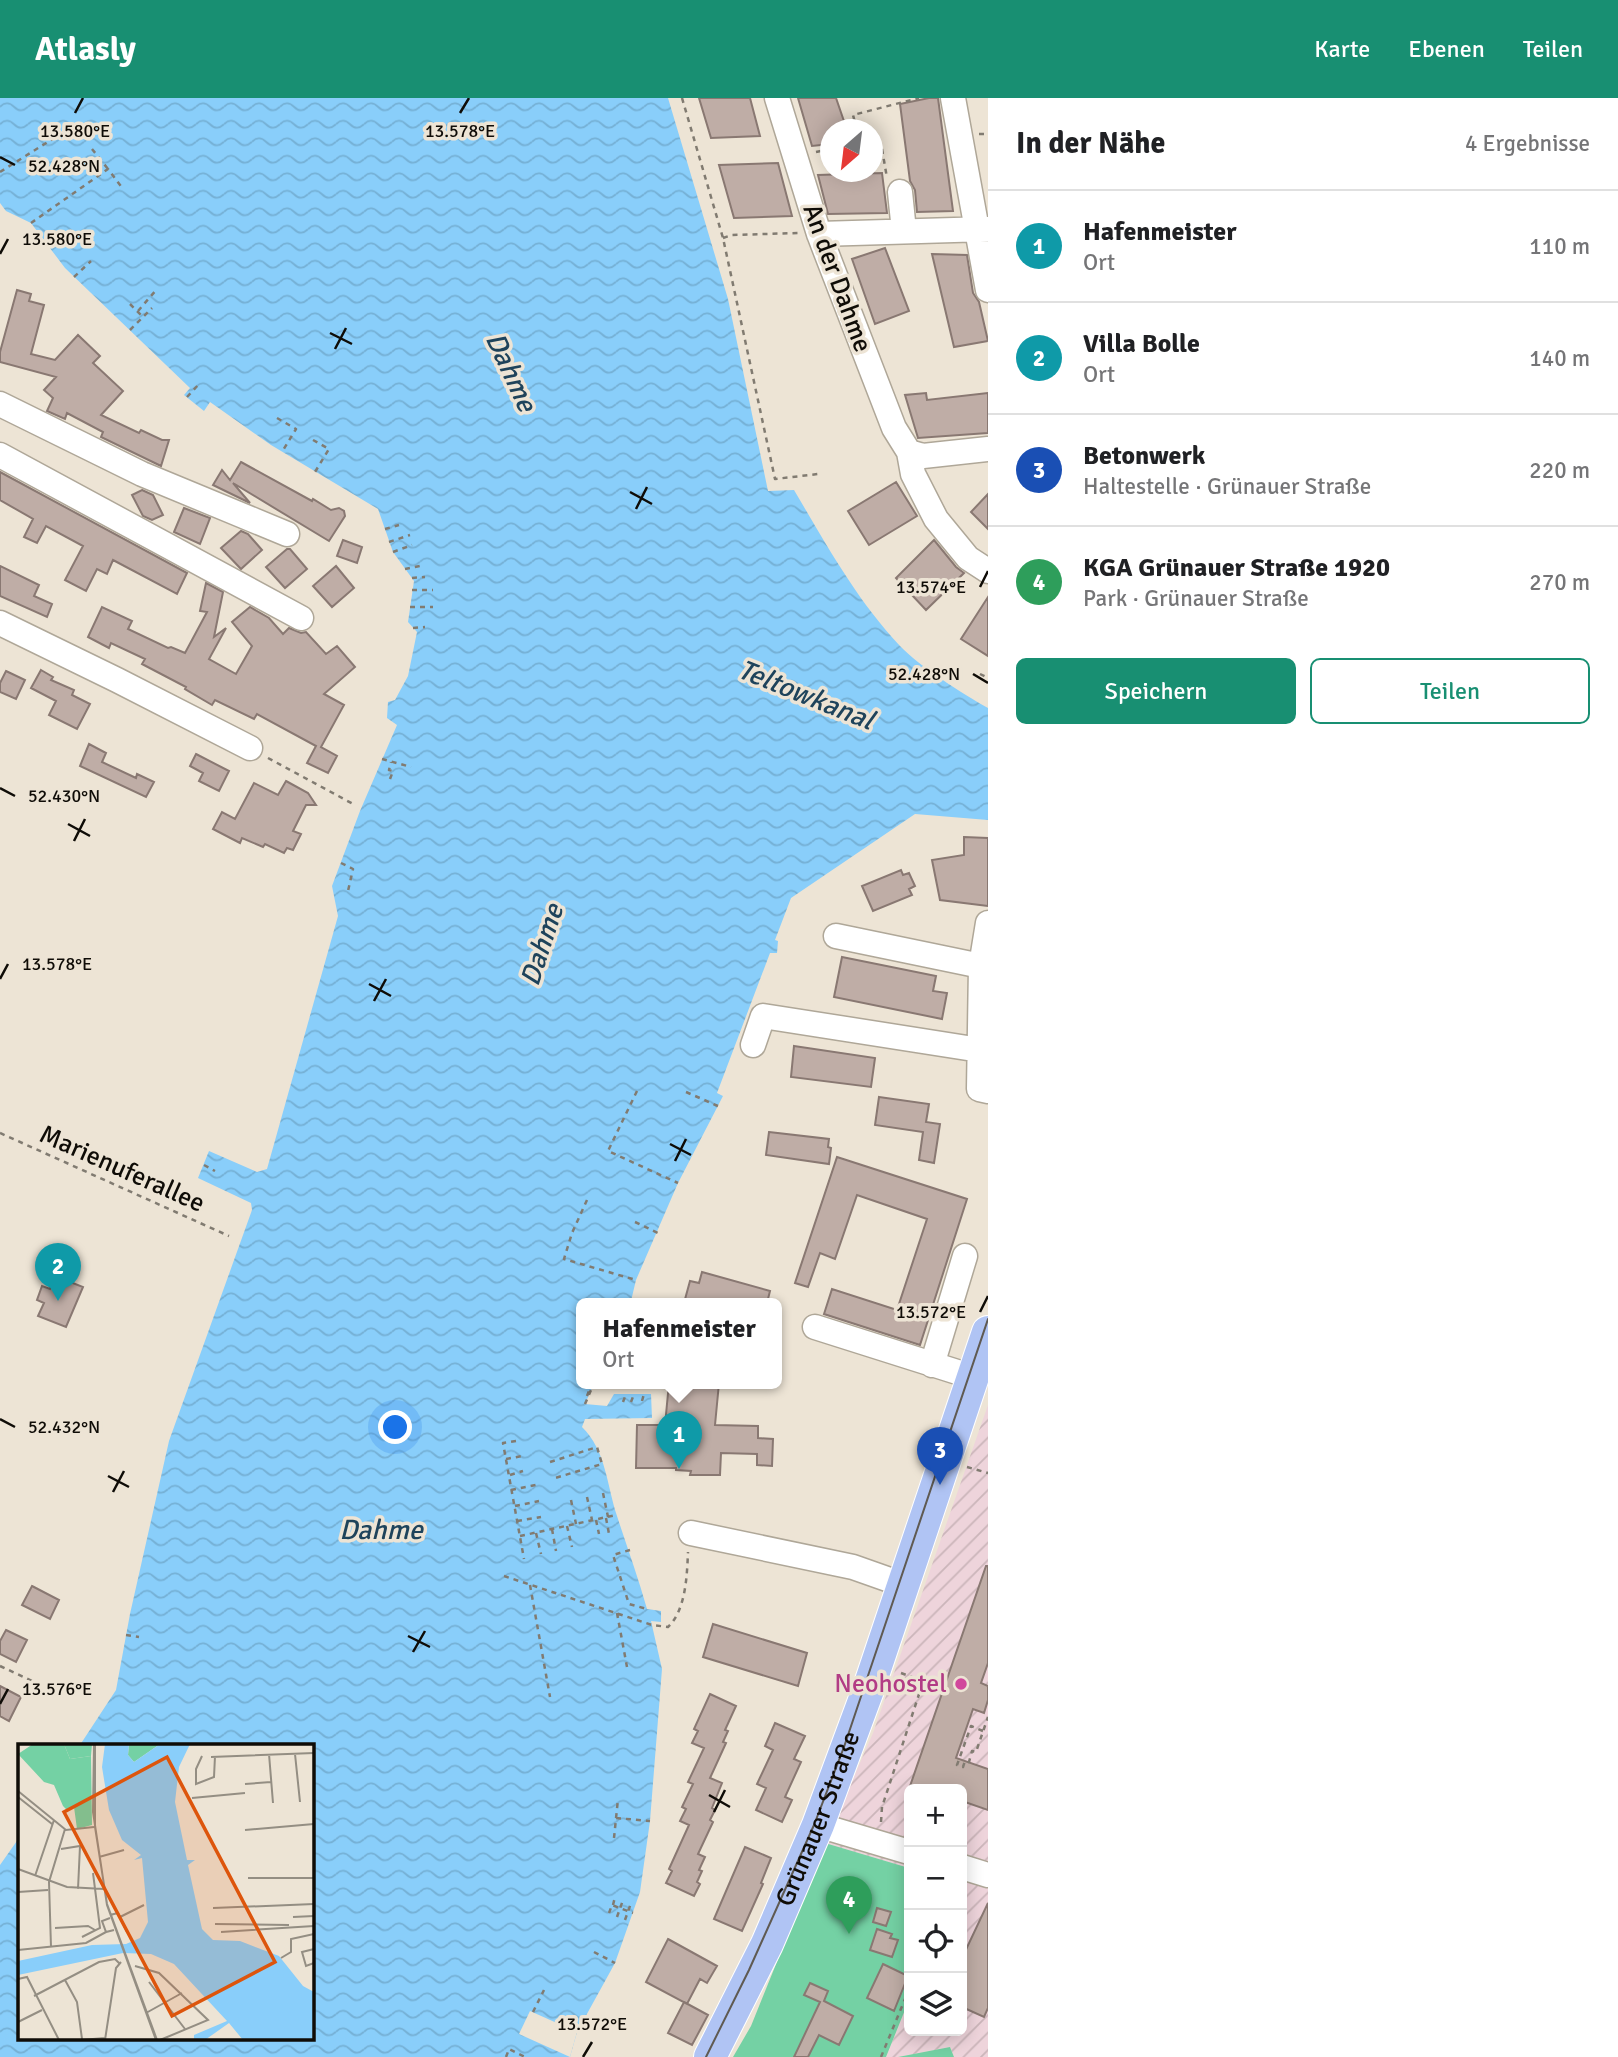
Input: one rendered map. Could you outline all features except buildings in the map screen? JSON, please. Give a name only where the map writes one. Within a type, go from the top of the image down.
[{"type":"main road","name":"Grünauer Straße","points":[[710,2057],[767,1944],[818,1825],[904,1585],[988,1332]]},
{"type":"street","name":"An der Dahme","points":[[777,98],[783,152],[819,234],[894,428],[909,452],[913,474],[936,519],[968,558],[988,571]]},
{"type":"street","points":[[953,98],[983,229],[982,266],[988,290]]},
{"type":"street","points":[[900,192],[904,231]]},
{"type":"street","points":[[819,234],[983,229]]},
{"type":"street","points":[[0,404],[142,474],[287,534]]},
{"type":"street","points":[[909,452],[923,456],[988,449]]},
{"type":"street","points":[[0,455],[301,618]]},
{"type":"street","points":[[0,623],[250,748]]},
{"type":"street","points":[[988,922],[981,966],[979,1089],[988,1091]]},
{"type":"street","points":[[836,936],[981,966]]},
{"type":"street","points":[[753,1045],[763,1016],[980,1050]]},
{"type":"street","points":[[932,1365],[965,1255]]},
{"type":"street","points":[[815,1327],[973,1377]]},
{"type":"street","points":[[691,1533],[853,1567],[904,1585]]},
{"type":"street","points":[[818,1825],[904,1851]]},
{"type":"street","points":[[967,1869],[988,1875]]},
{"type":"path","points":[[682,98],[723,237],[775,479],[818,474]]},
{"type":"path","points":[[891,98],[892,105]]},
{"type":"path","points":[[854,119],[853,114],[919,98]]},
{"type":"path","points":[[0,172],[70,128]]},
{"type":"path","points":[[92,149],[123,189]]},
{"type":"path","points":[[31,223],[108,169]]},
{"type":"path","points":[[723,237],[819,234]]},
{"type":"path","points":[[74,277],[91,261]]},
{"type":"path","points":[[138,311],[157,289]]},
{"type":"path","points":[[130,304],[144,317]]},
{"type":"path","points":[[130,330],[152,309]]},
{"type":"path","points":[[187,397],[200,383]]},
{"type":"path","points":[[277,418],[296,429],[282,452]]},
{"type":"path","points":[[313,440],[329,449],[315,472]]},
{"type":"path","points":[[385,529],[399,525]]},
{"type":"path","points":[[389,542],[410,535]]},
{"type":"path","points":[[393,552],[412,545]]},
{"type":"path","points":[[405,569],[420,566]]},
{"type":"path","points":[[412,578],[425,577]]},
{"type":"path","points":[[412,590],[433,590]]},
{"type":"path","points":[[410,607],[433,607]]},
{"type":"path","points":[[413,628],[425,627]]},
{"type":"path","points":[[980,674],[988,678]]},
{"type":"path","points":[[250,748],[355,805]]},
{"type":"path","points":[[382,759],[411,767]]},
{"type":"path","points":[[390,779],[393,771],[389,770],[391,762]]},
{"type":"path","points":[[341,863],[353,869],[348,891]]},
{"type":"path","points":[[637,1091],[608,1151],[678,1183]]},
{"type":"path","points":[[686,1093],[718,1106]]},
{"type":"path","name":"Marienuferallee","points":[[0,1133],[229,1236]]},
{"type":"path","points":[[204,1165],[215,1171]]},
{"type":"path","points":[[587,1200],[564,1259],[636,1280]]},
{"type":"path","points":[[635,1222],[658,1233]]},
{"type":"path","points":[[585,1404],[590,1389]]},
{"type":"path","points":[[581,1390],[588,1395]]},
{"type":"path","points":[[623,1402],[626,1394]]},
{"type":"path","points":[[631,1402],[634,1394]]},
{"type":"path","points":[[642,1401],[644,1394]]},
{"type":"path","points":[[516,1441],[503,1443],[524,1559]]},
{"type":"path","points":[[550,1462],[597,1447],[603,1464],[555,1478]]},
{"type":"path","points":[[506,1459],[522,1456]]},
{"type":"path","points":[[964,1466],[988,1474]]},
{"type":"path","points":[[510,1475],[523,1471]]},
{"type":"path","points":[[511,1490],[536,1485]]},
{"type":"path","points":[[603,1493],[610,1534]]},
{"type":"path","points":[[587,1497],[599,1534]]},
{"type":"path","points":[[572,1500],[576,1524]]},
{"type":"path","points":[[515,1506],[539,1501]]},
{"type":"path","points":[[520,1536],[616,1515]]},
{"type":"path","points":[[517,1521],[541,1517]]},
{"type":"path","points":[[567,1526],[572,1547]]},
{"type":"path","points":[[552,1529],[556,1550]]},
{"type":"path","points":[[536,1533],[541,1554]]},
{"type":"path","points":[[504,1576],[668,1627],[675,1621],[687,1577],[688,1538],[691,1533]]},
{"type":"path","points":[[630,1550],[613,1555],[629,1604],[647,1609]]},
{"type":"path","points":[[530,1585],[550,1697]]},
{"type":"path","points":[[617,1613],[627,1667]]},
{"type":"path","points":[[126,1635],[139,1637]]},
{"type":"path","points":[[0,1666],[60,1694]]},
{"type":"path","points":[[893,1671],[944,1689]]},
{"type":"path","points":[[876,1843],[881,1828],[882,1807],[923,1682]]},
{"type":"path","points":[[983,1731],[971,1726],[957,1765],[963,1767],[972,1751],[976,1752],[988,1717]]},
{"type":"path","points":[[614,1838],[618,1799]]},
{"type":"path","points":[[616,1818],[650,1821]]},
{"type":"path","points":[[609,1913],[615,1897]]},
{"type":"path","points":[[617,1917],[623,1900]]},
{"type":"path","points":[[625,1920],[631,1903]]},
{"type":"path","points":[[613,1905],[633,1913]]},
{"type":"path","points":[[594,1952],[615,1964]]},
{"type":"path","points":[[533,2012],[544,1990]]},
{"type":"path","points":[[881,2057],[904,2001]]},
{"type":"path","points":[[506,2057],[509,2049],[526,2057]]},
{"type":"shaded area","points":[[988,1405],[988,2057],[954,2057],[950,2047],[886,2057],[904,2012],[904,2036],[967,2036],[967,1784],[904,1784],[904,1867],[825,1843],[873,1733]]},
{"type":"green space","points":[[825,1843],[904,1867],[904,2012],[886,2057],[733,2057],[751,2026]]},
{"type":"green space","points":[[950,2047],[954,2057],[898,2057]]},
{"type":"water","name":"Dahme","points":[[0,98],[668,98],[728,299],[768,491],[794,490],[856,590],[900,646],[954,688],[988,708],[988,820],[915,814],[791,898],[775,940],[778,941],[777,953],[770,953],[717,1093],[723,1096],[678,1183],[636,1280],[632,1298],[576,1298],[576,1389],[591,1389],[585,1404],[607,1406],[614,1394],[651,1394],[652,1418],[585,1419],[582,1427],[601,1457],[647,1609],[661,1611],[661,1622],[651,1621],[662,1669],[650,1821],[640,1892],[615,1963],[577,2032],[570,2057],[0,2057],[0,1865],[18,1839],[18,2039],[313,2039],[313,1744],[81,1744],[116,1690],[130,1614],[169,1441],[252,1210],[251,1203],[198,1178],[209,1151],[257,1172],[267,1169],[338,916],[332,886],[360,811],[397,725],[387,718],[388,702],[395,700],[408,676],[417,632],[408,622],[414,581],[393,552],[378,509],[271,445],[210,402],[204,411],[184,395],[190,388],[65,268],[31,223],[6,211],[0,203]]},
{"type":"pier","points":[[530,2011],[577,2032],[570,2057],[519,2034]]},
{"type":"tram line","points":[[706,2057],[749,1970],[814,1825],[844,1747],[988,1319]]},
{"type":"place","name":"Villa Bolle","points":[[58,1301]]},
{"type":"place","name":"Hafenmeister","points":[[679,1469]]},
{"type":"place","name":"Betonwerk","points":[[940,1485]]},
{"type":"place","name":"Neohostel","points":[[961,1684]]},
{"type":"place","name":"KGA Grünauer Straße 1920","points":[[849,1934]]},
{"type":"water label","name":"Teltowkanal","points":[[806,695]]}]
